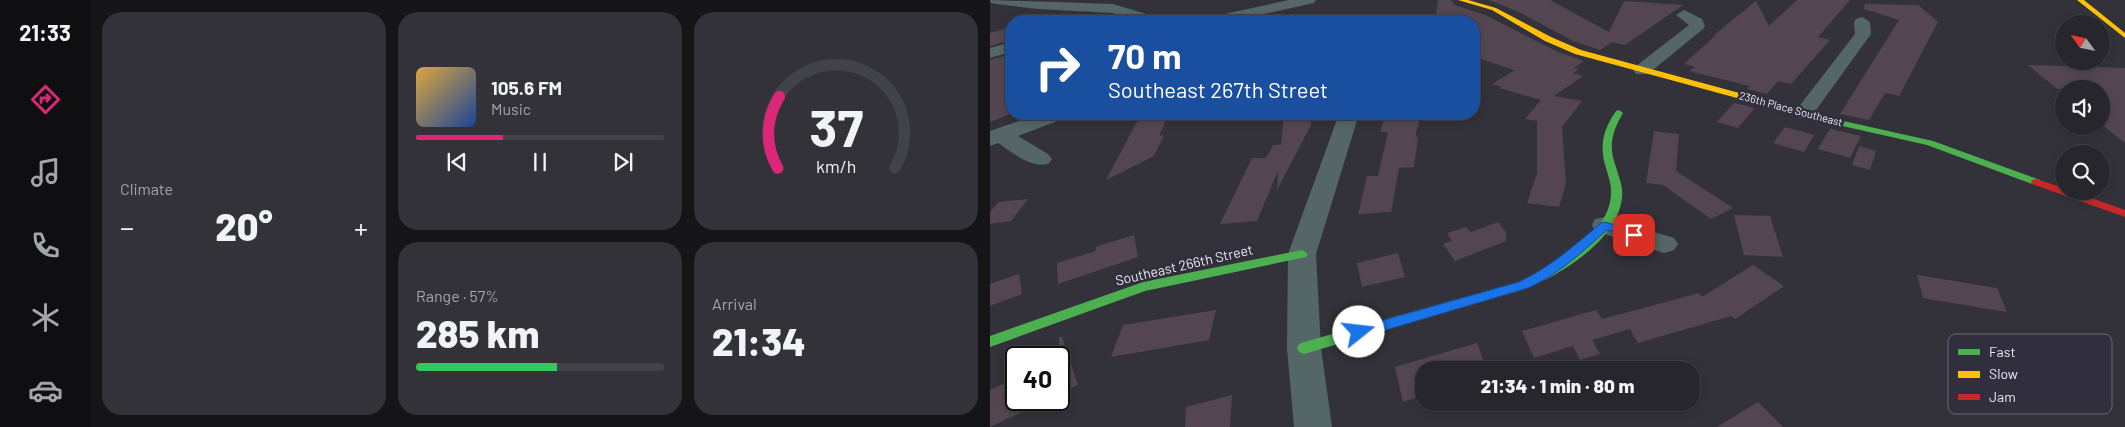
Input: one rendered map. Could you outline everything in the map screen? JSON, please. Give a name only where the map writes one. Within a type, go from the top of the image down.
[{"type":"street","points":[[996,0],[1038,5],[1101,7],[1136,15]]},
{"type":"street","points":[[1240,15],[1309,0]]},
{"type":"street","name":"236th Place Southeast","points":[[1461,0],[1490,7],[1512,16],[1560,46],[1804,113],[1945,148],[2125,214]]},
{"type":"street","points":[[2080,0],[2125,36]]},
{"type":"street","points":[[2098,0],[2125,23]]},
{"type":"street","points":[[1117,15],[1127,12]]},
{"type":"street","points":[[1642,70],[1697,26],[1696,22],[1684,16]]},
{"type":"street","points":[[1804,113],[1863,34],[1862,22]]},
{"type":"street","points":[[990,53],[1005,48]]},
{"type":"street","points":[[1304,348],[1523,285],[1545,275],[1565,261],[1605,225],[1616,202],[1616,192],[1603,138],[1608,124],[1619,113]]},
{"type":"street","points":[[995,137],[1042,120]]},
{"type":"street","points":[[1313,427],[1304,348],[1302,254],[1347,120]]},
{"type":"street","points":[[995,137],[1040,159]]},
{"type":"street","points":[[1605,225],[1664,244]]},
{"type":"street","name":"Southeast 266th Street","points":[[990,342],[1142,287],[1302,254]]},
{"type":"building","points":[[1438,0],[1451,0],[1455,5],[1485,15],[1556,51],[1584,61],[1574,68],[1579,69],[1573,73],[1583,76],[1554,96],[1582,101],[1562,127],[1566,184],[1559,207],[1527,203],[1537,174],[1537,121],[1525,119],[1541,100],[1499,88],[1502,87],[1492,84],[1515,70],[1480,59],[1480,15],[1436,15]]},
{"type":"building","points":[[1489,0],[1550,0],[1609,32],[1624,1],[1683,5],[1625,45],[1612,42],[1600,50],[1573,41],[1519,12]]},
{"type":"building","points":[[1797,0],[1850,0],[1818,37],[1830,40],[1791,84],[1778,81],[1767,94],[1747,89],[1750,86],[1689,71],[1695,67],[1684,64],[1716,35],[1714,35],[1756,1],[1769,26]]},
{"type":"building","points":[[1865,4],[1918,5],[1938,22],[1899,96],[1885,93],[1869,120],[1840,114],[1899,20],[1864,9]]},
{"type":"building","points":[[1005,29],[1005,42],[990,46],[990,33]]},
{"type":"building","points":[[1005,56],[1005,116],[990,122],[990,60]]},
{"type":"building","points":[[2028,65],[2055,66],[2055,70],[2110,70],[2110,68],[2125,68],[2125,143],[2110,131],[2110,80],[2055,80],[2055,87]]},
{"type":"building","points":[[1734,103],[1755,108],[1738,128],[1717,122]]},
{"type":"building","points":[[1138,120],[1166,120],[1159,136],[1164,135],[1154,156],[1106,180]]},
{"type":"building","points":[[1283,120],[1311,120],[1311,125],[1277,190],[1278,171],[1257,221],[1220,224],[1252,158],[1266,158],[1273,145],[1281,145]]},
{"type":"building","points":[[1384,120],[1419,120],[1415,137],[1418,137],[1414,167],[1399,168],[1391,212],[1358,214],[1367,176],[1378,176],[1388,132],[1380,132]]},
{"type":"building","points":[[1785,127],[1814,135],[1804,152],[1773,143]]},
{"type":"building","points":[[1830,129],[1861,136],[1850,158],[1818,149]]},
{"type":"building","points":[[1654,131],[1679,134],[1676,171],[1733,208],[1711,219],[1663,185],[1646,183]]},
{"type":"building","points":[[1859,146],[1876,151],[1870,170],[1852,165]]},
{"type":"building","points":[[1028,199],[1011,221],[990,224],[990,212],[999,202]]},
{"type":"building","points":[[1734,215],[1770,216],[1783,257],[1744,255]]},
{"type":"building","points":[[1498,222],[1506,232],[1506,241],[1455,261],[1443,244],[1452,241],[1447,233],[1466,227],[1471,232]]},
{"type":"building","points":[[1134,235],[1138,257],[1058,284],[1057,263],[1096,251],[1095,247]]},
{"type":"building","points":[[1398,253],[1405,277],[1362,287],[1357,263]]},
{"type":"building","points":[[1753,265],[1784,286],[1735,319],[1731,316],[1638,343],[1630,329],[1592,340],[1600,354],[1580,360],[1573,346],[1534,358],[1522,331],[1596,310],[1602,319],[1699,293],[1702,297]]},
{"type":"building","points":[[1019,274],[1022,294],[990,306],[990,284]]},
{"type":"building","points":[[1917,275],[1997,288],[2007,312],[1923,298]]},
{"type":"building","points":[[1216,310],[1209,340],[1111,357],[1123,325]]},
{"type":"building","points":[[1059,337],[1062,337],[1065,346],[1059,346]]},
{"type":"building","points":[[1477,343],[1484,361],[1416,361]]},
{"type":"building","points":[[1070,361],[1078,385],[1070,389]]},
{"type":"building","points":[[1415,361],[1415,398],[1403,402],[1395,367]]},
{"type":"building","points":[[1005,383],[1005,411],[1024,411],[990,427],[990,390]]},
{"type":"building","points":[[1232,395],[1230,427],[1185,427],[1186,407]]},
{"type":"building","points":[[1758,402],[1783,427],[1717,427]]},
{"type":"traffic: fast","points":[[1751,99],[1838,122],[1930,143],[2036,182]]},
{"type":"traffic: fast","points":[[1304,348],[1514,288],[1535,280],[1573,257],[1595,238],[1604,227],[1611,216],[1616,201],[1617,189],[1607,155],[1606,143],[1610,129],[1619,113]]},
{"type":"traffic: fast","points":[[990,342],[1143,287],[1302,254]]},
{"type":"traffic: slow","points":[[1461,0],[1494,9],[1548,39],[1578,52],[1751,99]]},
{"type":"traffic: slow","points":[[2080,0],[2125,36]]},
{"type":"traffic: jam","points":[[2036,182],[2125,214]]},
{"type":"route","points":[[1359,332],[1523,285],[1545,275],[1565,261],[1588,243],[1605,225],[1634,235]]}]
